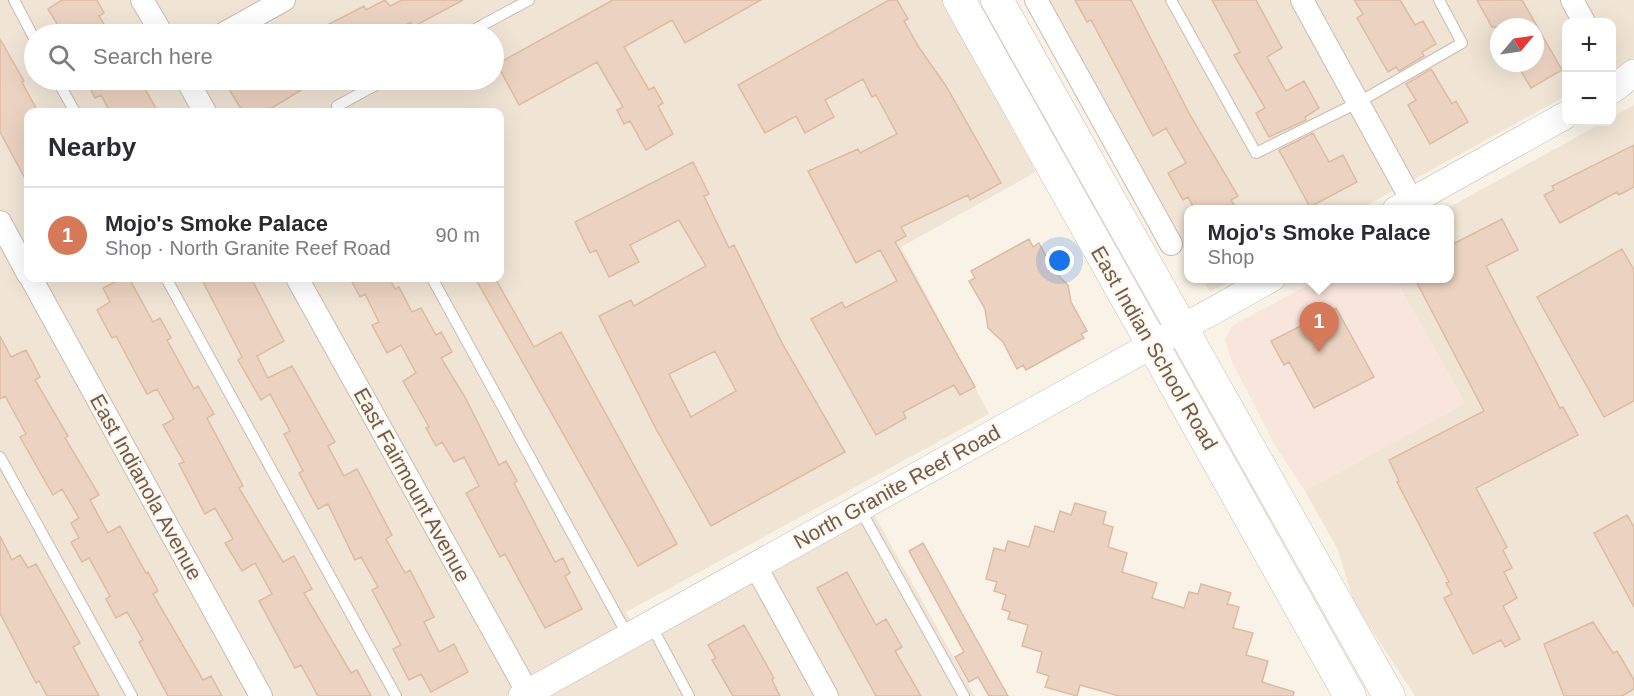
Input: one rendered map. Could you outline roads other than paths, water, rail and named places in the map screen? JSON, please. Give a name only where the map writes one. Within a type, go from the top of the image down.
[{"type":"main road","name":"East Indian School Road","points":[[959,0],[1350,696]]},
{"type":"main road","name":"East Indian School Road","points":[[997,0],[1389,696]]},
{"type":"street","points":[[142,0],[156,24]]},
{"type":"street","points":[[241,24],[284,0]]},
{"type":"street","points":[[1036,0],[1171,244]]},
{"type":"street","points":[[1302,0],[1359,102],[1404,205],[1562,117]]},
{"type":"street","points":[[1572,0],[1582,18]]},
{"type":"street","points":[[193,90],[203,108]]},
{"type":"street","name":"East Indian School Road","points":[[1129,235],[1157,219]]},
{"type":"street","points":[[0,222],[24,267]]},
{"type":"street","name":"East Indianola Avenue","points":[[33,282],[261,696]]},
{"type":"street","name":"East Fairmount Avenue","points":[[299,282],[537,692]]},
{"type":"street","name":"North Granite Reef Road","points":[[537,692],[639,630],[859,506],[1265,283]]},
{"type":"street","points":[[755,565],[827,696]]},
{"type":"lane","points":[[14,0],[27,24]]},
{"type":"lane","points":[[485,24],[529,0]]},
{"type":"lane","points":[[1171,0],[1256,153],[1359,102],[1462,42],[1439,0]]},
{"type":"lane","points":[[63,90],[73,108]]},
{"type":"lane","points":[[338,108],[337,106],[366,90]]},
{"type":"lane","points":[[168,282],[396,696]]},
{"type":"lane","points":[[434,282],[639,630],[689,696]]},
{"type":"lane","points":[[0,457],[132,696]]},
{"type":"lane","points":[[859,506],[964,696]]},
{"type":"place","name":"Mojo's Smoke Palace","points":[[1319,352]]}]
